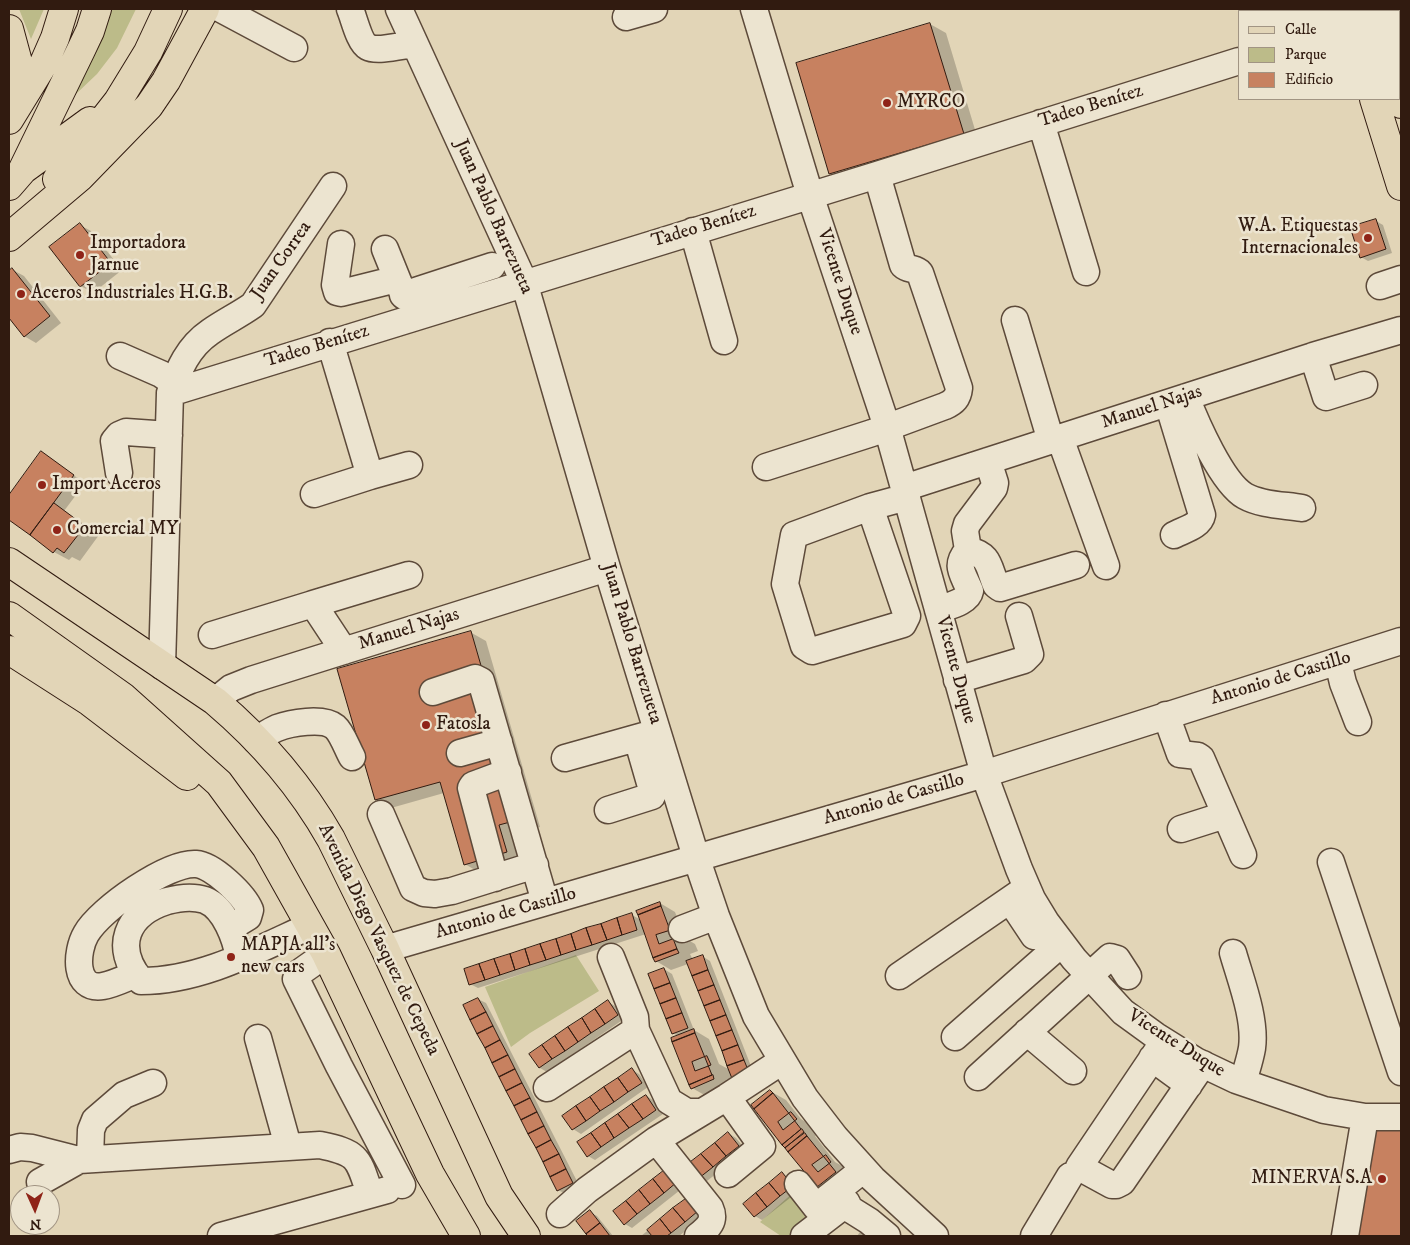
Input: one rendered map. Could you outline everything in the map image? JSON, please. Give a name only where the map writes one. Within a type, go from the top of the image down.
[{"type":"main road","points":[[14,112],[44,63],[55,38],[64,9]]},
{"type":"main road","points":[[15,179],[81,50],[97,9]]},
{"type":"main road","points":[[13,233],[118,101],[148,52],[168,9]]},
{"type":"main road","points":[[13,233],[80,177],[149,106],[166,81],[205,9]]},
{"type":"main road","points":[[9,29],[19,66],[14,112]]},
{"type":"main road","points":[[1374,100],[1401,186]]},
{"type":"main road","points":[[15,179],[118,101]]},
{"type":"main road","name":"Avenida Diego Vasquez de Cepeda","points":[[9,562],[215,701],[277,760],[322,823],[384,949],[499,1196],[526,1236]]},
{"type":"main road","points":[[9,616],[123,697],[219,783],[266,847],[326,954],[430,1174],[466,1236]]},
{"type":"main road","points":[[9,650],[90,702],[179,769],[266,847]]},
{"type":"street","points":[[221,9],[294,48]]},
{"type":"street","points":[[350,9],[362,40],[367,47],[375,49],[415,44]]},
{"type":"street","name":"Juan Pablo Barrezueta","points":[[399,9],[524,282],[607,568],[647,735],[696,857],[716,916],[756,1016],[811,1106],[835,1137],[868,1174],[935,1236]]},
{"type":"street","points":[[626,17],[654,9]]},
{"type":"street","name":"Vicente Duque","points":[[754,9],[810,195],[887,427],[984,774],[1003,827],[1019,894],[1046,922],[1089,976],[1158,1049],[1196,1074],[1243,1082],[1324,1110],[1365,1116],[1401,1118]]},
{"type":"street","name":"Tadeo Benítez","points":[[172,388],[330,342],[404,297],[524,282],[877,175],[1238,61]]},
{"type":"street","points":[[1041,123],[1086,272]]},
{"type":"street","points":[[766,467],[951,404],[959,394],[959,388],[920,273],[903,265],[877,175]]},
{"type":"street","name":"Juan Correa","points":[[162,666],[172,388],[179,369],[190,351],[209,333],[237,317],[253,305],[333,186]]},
{"type":"street","points":[[692,231],[724,341]]},
{"type":"street","points":[[340,244],[335,285],[337,292],[341,293],[404,297],[492,266]]},
{"type":"street","points":[[385,249],[404,297]]},
{"type":"street","points":[[1015,320],[1055,439],[1106,566]]},
{"type":"street","name":"Manuel Najas","points":[[870,508],[907,616],[906,620],[903,624],[808,650],[804,646],[785,584],[794,535],[870,508],[906,492],[988,461],[1314,356],[1401,330]]},
{"type":"street","points":[[330,342],[370,476]]},
{"type":"street","points":[[120,356],[162,374],[172,388]]},
{"type":"street","points":[[1314,356],[1326,397],[1364,385]]},
{"type":"street","points":[[1177,400],[1194,418],[1226,478],[1244,496],[1254,500],[1302,508]]},
{"type":"street","points":[[1174,535],[1197,524],[1202,516],[1177,400]]},
{"type":"street","points":[[118,473],[114,441],[119,435],[126,432],[169,434]]},
{"type":"street","points":[[968,550],[965,532],[967,524],[994,488],[995,483],[988,461]]},
{"type":"street","points":[[314,494],[410,465]]},
{"type":"street","points":[[968,550],[979,553],[985,558],[996,585],[1000,588],[1076,565]]},
{"type":"street","points":[[938,610],[970,595],[960,565],[961,558],[968,550]]},
{"type":"street","name":"Manuel Najas","points":[[215,701],[231,688],[251,680],[607,568]]},
{"type":"street","points":[[212,635],[409,575]]},
{"type":"street","points":[[313,604],[344,651]]},
{"type":"street","points":[[957,680],[1028,658],[1030,654],[1019,616]]},
{"type":"street","name":"Antonio de Castillo","points":[[384,949],[984,774],[1401,642]]},
{"type":"street","points":[[1338,662],[1343,683],[1358,722]]},
{"type":"street","points":[[433,692],[475,678],[481,681],[545,902]]},
{"type":"street","points":[[1166,715],[1180,754],[1198,756],[1203,762],[1243,855]]},
{"type":"street","points":[[256,740],[277,728],[296,723],[329,723],[336,728],[352,757]]},
{"type":"street","points":[[565,758],[647,735],[652,796],[608,810]]},
{"type":"street","points":[[460,753],[499,742]]},
{"type":"street","points":[[495,878],[471,788],[473,785],[508,772]]},
{"type":"street","points":[[381,814],[413,888],[424,893],[435,894],[452,891],[535,865]]},
{"type":"street","points":[[1181,829],[1225,815]]},
{"type":"street","points":[[1331,862],[1401,1072]]},
{"type":"street","points":[[136,974],[102,986],[91,984],[80,972],[78,964],[80,948],[86,933],[104,913],[128,894],[171,869],[187,864],[198,864],[210,868],[246,900],[250,910],[248,917],[230,928]]},
{"type":"street","points":[[899,976],[1019,894],[1034,936]]},
{"type":"street","points":[[239,958],[230,928],[217,909],[206,901],[191,898],[175,899],[159,904],[145,912],[133,922],[127,938],[126,948],[131,968],[141,981],[167,980],[228,963],[310,926]]},
{"type":"street","points":[[682,929],[716,916]]},
{"type":"street","points":[[955,1037],[1062,943]]},
{"type":"street","points":[[1233,953],[1250,1014],[1252,1029],[1252,1047],[1243,1082]]},
{"type":"street","points":[[326,954],[299,973],[296,979],[339,1066],[402,1185]]},
{"type":"street","points":[[611,957],[635,1017],[636,1030],[669,1101],[687,1112],[702,1112]]},
{"type":"street","points":[[978,1078],[1110,957],[1117,959],[1128,976]]},
{"type":"street","points":[[547,1088],[636,1030]]},
{"type":"street","points":[[1027,1032],[1073,1071]]},
{"type":"street","points":[[258,1038],[288,1146]]},
{"type":"street","points":[[1158,1049],[1079,1167],[1112,1185],[1122,1182],[1196,1074]]},
{"type":"street","points":[[339,1066],[373,1050]]},
{"type":"street","points":[[560,1214],[587,1190],[656,1140],[782,1061]]},
{"type":"street","points":[[85,1160],[95,1120],[124,1094],[153,1083]]},
{"type":"street","points":[[727,1097],[762,1146],[728,1174]]},
{"type":"street","points":[[1346,1236],[1365,1116]]},
{"type":"street","points":[[656,1140],[710,1208],[713,1215],[712,1222],[708,1229],[698,1236]]},
{"type":"street","points":[[9,1150],[32,1148],[85,1160],[320,1145],[342,1149],[359,1161],[370,1194]]},
{"type":"street","points":[[40,1182],[85,1160]]},
{"type":"street","points":[[221,1236],[402,1185],[430,1174]]},
{"type":"street","points":[[798,1184],[816,1207],[868,1174]]},
{"type":"street","points":[[804,1236],[845,1205],[868,1174]]},
{"type":"street","points":[[1034,1236],[1070,1176]]},
{"type":"street","points":[[845,1205],[870,1221],[887,1236]]},
{"type":"green space","points":[[19,9],[44,9],[31,39]]},
{"type":"green space","points":[[94,9],[136,9],[117,48],[97,74],[56,113]]},
{"type":"green space","points":[[576,955],[599,991],[530,1033],[511,1047],[485,987]]},
{"type":"green space","points":[[795,1191],[815,1217],[788,1236],[781,1236],[760,1222]]},
{"type":"building","points":[[930,23],[964,134],[829,174],[796,63]]},
{"type":"building","name":"W.A. Etiquestas Internacionales","points":[[1376,219],[1386,249],[1360,258],[1350,227]]},
{"type":"building","name":"Importadora Jarnue","points":[[80,223],[111,263],[80,287],[49,247]]},
{"type":"building","name":"Aceros Industriales H.G.B.","points":[[12,268],[50,316],[24,337],[9,318],[9,271]]},
{"type":"building","name":"Import Aceros","points":[[41,451],[74,475],[30,535],[9,520],[9,495]]},
{"type":"building","name":"Comercial MY","points":[[54,503],[85,526],[64,553],[57,548],[53,553],[30,535]]},
{"type":"building","name":"Fatosla","points":[[471,631],[525,818],[499,825],[507,852],[464,865],[440,782],[375,800],[337,669]]},
{"type":"building","points":[[660,902],[661,906],[638,915],[636,911]]},
{"type":"building","points":[[661,906],[677,949],[653,958],[638,915]]},
{"type":"building","points":[[632,913],[637,930],[622,935],[617,918]]},
{"type":"building","points":[[617,918],[622,935],[607,940],[601,924]]},
{"type":"building","points":[[601,924],[607,940],[592,945],[586,928]]},
{"type":"building","points":[[586,928],[592,945],[576,950],[571,934]]},
{"type":"building","points":[[672,930],[675,938],[659,944],[656,935]]},
{"type":"building","points":[[571,934],[576,950],[561,955],[556,939]]},
{"type":"building","points":[[556,939],[561,955],[546,960],[540,944]]},
{"type":"building","points":[[540,944],[546,960],[530,965],[525,949]]},
{"type":"building","points":[[525,949],[530,965],[515,970],[510,954]]},
{"type":"building","points":[[677,949],[679,953],[655,962],[653,958]]},
{"type":"building","points":[[510,954],[515,970],[500,975],[494,959]]},
{"type":"building","points":[[703,955],[708,970],[692,976],[686,961]]},
{"type":"building","points":[[494,959],[500,975],[485,980],[479,964]]},
{"type":"building","points":[[479,964],[485,980],[469,985],[464,969]]},
{"type":"building","points":[[664,968],[670,983],[654,989],[648,974]]},
{"type":"building","points":[[708,970],[714,985],[698,991],[692,976]]},
{"type":"building","points":[[670,983],[676,998],[660,1004],[654,989]]},
{"type":"building","points":[[714,985],[720,1000],[704,1006],[698,991]]},
{"type":"building","points":[[478,998],[486,1012],[470,1020],[463,1005]]},
{"type":"building","points":[[676,998],[682,1013],[666,1019],[660,1004]]},
{"type":"building","points":[[608,1000],[618,1015],[605,1024],[595,1009]]},
{"type":"building","points":[[720,1000],[726,1015],[710,1021],[704,1006]]},
{"type":"building","points":[[595,1009],[605,1024],[591,1033],[582,1018]]},
{"type":"building","points":[[486,1012],[493,1026],[477,1034],[470,1020]]},
{"type":"building","points":[[682,1013],[688,1028],[672,1034],[666,1019]]},
{"type":"building","points":[[726,1015],[732,1030],[716,1036],[710,1021]]},
{"type":"building","points":[[582,1018],[591,1033],[578,1042],[568,1027]]},
{"type":"building","points":[[493,1026],[500,1040],[485,1048],[477,1034]]},
{"type":"building","points":[[568,1027],[578,1042],[565,1051],[555,1036]]},
{"type":"building","points":[[694,1029],[695,1033],[672,1042],[671,1038]]},
{"type":"building","points":[[732,1030],[738,1045],[722,1051],[716,1036]]},
{"type":"building","points":[[695,1033],[712,1075],[689,1085],[672,1042]]},
{"type":"building","points":[[555,1036],[565,1051],[552,1059],[542,1045]]},
{"type":"building","points":[[500,1040],[508,1055],[492,1063],[485,1048]]},
{"type":"building","points":[[542,1045],[552,1059],[539,1068],[529,1054]]},
{"type":"building","points":[[738,1045],[744,1060],[727,1066],[722,1051]]},
{"type":"building","points":[[508,1055],[515,1069],[499,1077],[492,1063]]},
{"type":"building","points":[[707,1056],[711,1065],[695,1071],[692,1062]]},
{"type":"building","points":[[744,1060],[750,1075],[733,1081],[727,1066]]},
{"type":"building","points":[[632,1068],[642,1083],[628,1092],[618,1078]]},
{"type":"building","points":[[515,1069],[522,1083],[506,1091],[499,1077]]},
{"type":"building","points":[[713,1075],[714,1079],[691,1089],[689,1085]]},
{"type":"building","points":[[618,1078],[628,1092],[614,1102],[604,1087]]},
{"type":"building","points":[[522,1083],[530,1098],[514,1106],[506,1091]]},
{"type":"building","points":[[604,1087],[614,1102],[600,1111],[590,1097]]},
{"type":"building","points":[[770,1090],[773,1093],[754,1109],[751,1105]]},
{"type":"building","points":[[773,1093],[801,1129],[782,1145],[754,1109]]},
{"type":"building","points":[[646,1095],[656,1110],[643,1119],[632,1104]]},
{"type":"building","points":[[590,1097],[600,1111],[586,1121],[576,1106]]},
{"type":"building","points":[[530,1098],[537,1112],[521,1120],[514,1106]]},
{"type":"building","points":[[632,1104],[643,1119],[629,1128],[618,1114]]},
{"type":"building","points":[[576,1106],[586,1121],[572,1130],[562,1116]]},
{"type":"building","points":[[537,1112],[544,1126],[528,1134],[521,1120]]},
{"type":"building","points":[[791,1112],[797,1119],[783,1130],[778,1122]]},
{"type":"building","points":[[618,1114],[629,1128],[614,1138],[605,1123]]},
{"type":"building","name":"MINERVA S.A","points":[[1401,1122],[1401,1236],[1355,1236],[1370,1123]]},
{"type":"building","points":[[605,1123],[614,1138],[601,1147],[591,1133]]},
{"type":"building","points":[[544,1126],[551,1140],[536,1148],[528,1134]]},
{"type":"building","points":[[802,1129],[804,1132],[785,1148],[782,1145]]},
{"type":"building","points":[[728,1132],[739,1146],[726,1156],[715,1143]]},
{"type":"building","points":[[591,1133],[601,1147],[587,1157],[577,1142]]},
{"type":"building","points":[[805,1133],[807,1136],[788,1152],[785,1148]]},
{"type":"building","points":[[807,1136],[836,1172],[817,1187],[788,1152]]},
{"type":"building","points":[[551,1140],[559,1154],[543,1162],[536,1148]]},
{"type":"building","points":[[715,1143],[726,1156],[713,1167],[701,1154]]},
{"type":"building","points":[[559,1154],[566,1169],[550,1177],[543,1162]]},
{"type":"building","points":[[701,1154],[713,1167],[699,1178],[688,1164]]},
{"type":"building","points":[[826,1155],[831,1162],[818,1172],[812,1165]]},
{"type":"building","points":[[566,1169],[573,1183],[557,1191],[550,1177]]},
{"type":"building","points":[[666,1169],[677,1182],[664,1193],[653,1179]]},
{"type":"building","points":[[782,1172],[793,1186],[780,1196],[769,1183]]},
{"type":"building","points":[[653,1179],[664,1193],[650,1204],[639,1190]]},
{"type":"building","points":[[769,1183],[780,1196],[767,1207],[756,1193]]},
{"type":"building","points":[[639,1190],[650,1204],[637,1214],[626,1201]]},
{"type":"building","points":[[756,1193],[767,1207],[754,1217],[743,1204]]},
{"type":"building","points":[[687,1198],[698,1211],[685,1222],[673,1208]]},
{"type":"building","points":[[626,1201],[637,1214],[624,1225],[613,1211]]},
{"type":"building","points":[[673,1208],[685,1222],[671,1233],[660,1219]]},
{"type":"building","points":[[590,1210],[600,1223],[586,1234],[576,1221]]},
{"type":"building","points":[[660,1219],[671,1233],[667,1236],[652,1236],[647,1230]]},
{"type":"building","points":[[600,1223],[610,1236],[588,1236],[586,1234]]},
{"type":"place","name":"MYRCO","points":[[887,103]]},
{"type":"place","name":"W.A. Etiquestas Internacionales","points":[[1368,238]]},
{"type":"place","name":"Importadora Jarnue","points":[[80,255]]},
{"type":"place","name":"Aceros Industriales H.G.B.","points":[[21,294]]},
{"type":"place","name":"Import Aceros","points":[[42,485]]},
{"type":"place","name":"Comercial MY","points":[[57,530]]},
{"type":"place","name":"Fatosla","points":[[426,725]]},
{"type":"place","name":"MAPJA all's new cars","points":[[231,957]]},
{"type":"place","name":"MINERVA S.A","points":[[1382,1179]]}]
